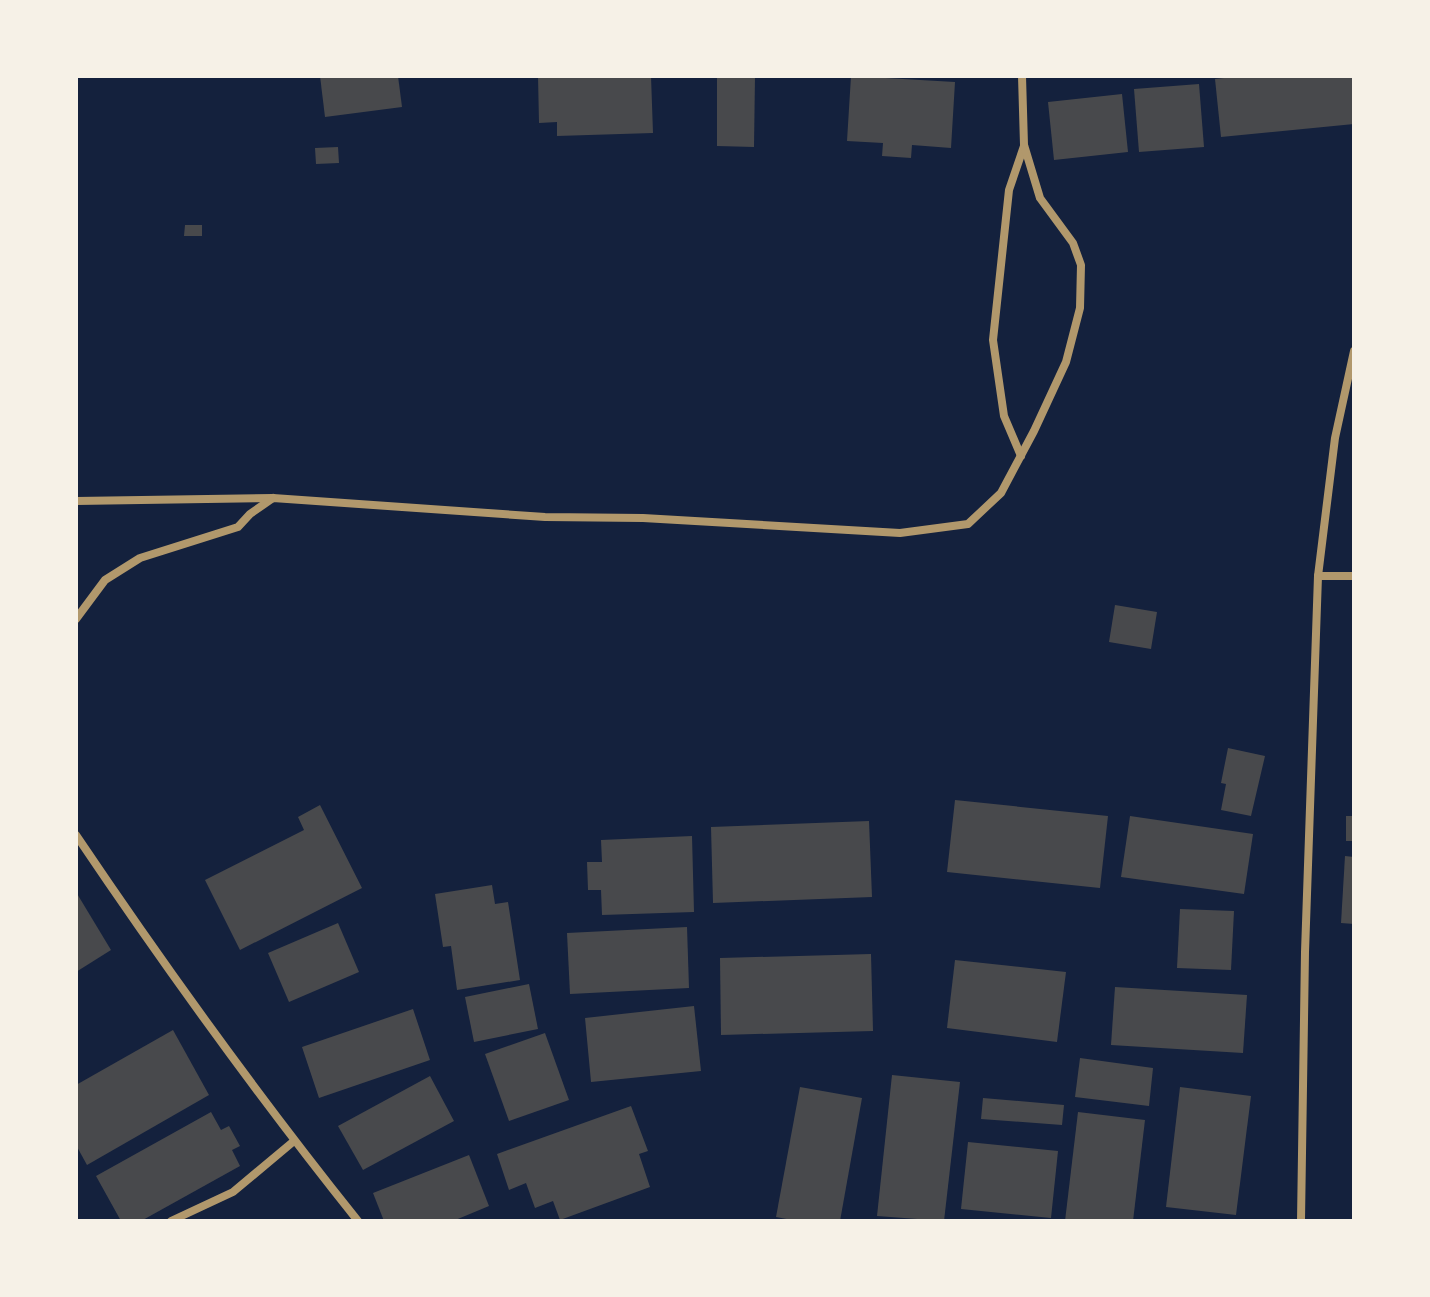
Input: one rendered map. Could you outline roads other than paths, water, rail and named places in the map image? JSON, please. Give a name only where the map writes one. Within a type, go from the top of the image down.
[{"type":"street","points":[[76,501],[273,498],[545,517],[643,518],[900,533],[968,524],[1001,493],[1021,456],[1066,362],[1080,308],[1081,265],[1073,243],[1040,198],[1024,145],[1022,76]]},
{"type":"street","points":[[1021,456],[1004,416],[993,340],[1009,190],[1024,145]]},
{"type":"street","points":[[1301,1221],[1305,952],[1318,576],[1335,438],[1354,351]]},
{"type":"street","points":[[76,619],[105,580],[116,572],[140,558],[238,527],[273,498]]},
{"type":"street","points":[[1318,576],[1354,576]]},
{"type":"street","points":[[76,835],[142,933],[294,1141],[358,1221]]},
{"type":"street","points":[[171,1221],[233,1192],[294,1141]]}]
